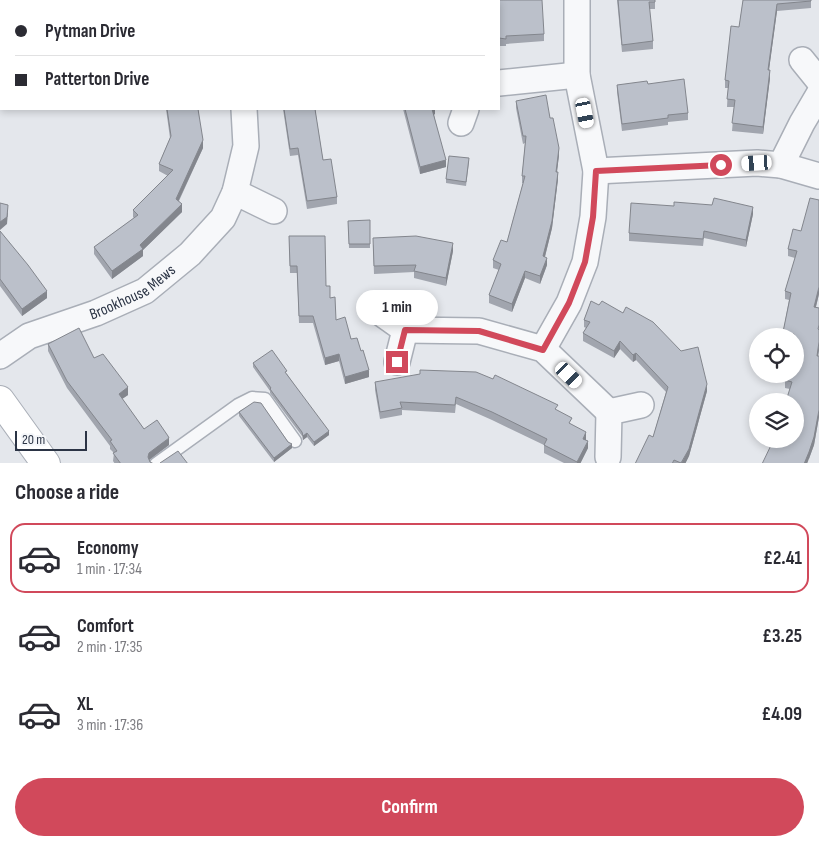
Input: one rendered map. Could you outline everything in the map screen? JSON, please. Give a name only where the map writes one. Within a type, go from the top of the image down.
[{"type":"street","points":[[543,350],[569,303],[585,262],[593,217],[596,171],[577,74],[577,0]]},
{"type":"street","points":[[802,60],[819,81]]},
{"type":"street","points":[[500,83],[577,74]]},
{"type":"street","points":[[781,165],[819,94]]},
{"type":"street","name":"Brookhouse Mews","points":[[0,356],[29,336],[96,313],[145,292],[190,254],[223,218],[235,192],[246,146],[244,110]]},
{"type":"street","points":[[596,171],[757,163],[781,165],[819,176]]},
{"type":"street","points":[[235,192],[274,210]]},
{"type":"street","points":[[374,308],[405,330],[479,331],[543,350],[609,412],[608,457]]},
{"type":"street","points":[[397,362],[405,330]]},
{"type":"street","points":[[0,400],[45,463]]},
{"type":"street","points":[[609,412],[641,405]]},
{"type":"lane","points":[[157,463],[238,405],[252,398],[265,399],[295,441]]},
{"type":"building","points":[[500,0],[542,0],[544,34],[506,36],[506,39],[500,38]]},
{"type":"building","points":[[618,0],[655,0],[655,2],[649,2],[653,41],[622,45]]},
{"type":"building","points":[[743,0],[811,0],[777,4],[763,127],[732,123],[735,100],[727,99],[729,81],[725,80],[731,26],[739,27]]},
{"type":"building","points":[[684,79],[688,113],[668,115],[668,118],[622,124],[617,85],[647,81],[648,84]]},
{"type":"building","points":[[546,95],[550,118],[553,118],[559,148],[552,221],[543,256],[547,258],[540,276],[525,271],[512,304],[489,295],[501,264],[493,260],[501,240],[507,242],[525,176],[522,176],[526,136],[523,136],[516,101]]},
{"type":"building","points":[[167,110],[198,110],[203,140],[176,199],[182,204],[140,245],[143,249],[112,271],[94,247],[138,215],[133,210],[173,170],[159,164],[171,136]]},
{"type":"building","points":[[284,110],[315,110],[323,160],[331,159],[337,197],[307,201],[298,148],[290,149]]},
{"type":"building","points":[[405,110],[432,110],[446,160],[420,167]]},
{"type":"building","points":[[449,156],[469,158],[466,182],[446,179]]},
{"type":"building","points":[[714,198],[753,207],[746,240],[704,231],[703,239],[629,233],[631,203],[674,206],[674,202],[712,205]]},
{"type":"building","points":[[810,198],[819,200],[819,287],[814,307],[819,308],[817,356],[819,356],[819,410],[814,437],[804,463],[762,463],[770,448],[804,448],[804,393],[789,393],[792,383],[804,383],[804,328],[784,328],[791,293],[785,291],[797,251],[788,249],[793,229],[801,231]]},
{"type":"building","points":[[0,203],[8,205],[7,217],[0,222]]},
{"type":"building","points":[[370,220],[370,244],[349,244],[348,221]]},
{"type":"building","points":[[0,231],[47,291],[22,309],[0,279]]},
{"type":"building","points":[[289,236],[325,236],[326,286],[330,286],[330,298],[335,297],[336,320],[345,317],[351,339],[357,338],[369,370],[345,377],[339,354],[325,358],[313,316],[299,316],[297,266],[290,266]]},
{"type":"building","points":[[416,236],[453,243],[446,278],[414,271],[416,265],[374,266],[373,238]]},
{"type":"building","points":[[591,301],[599,305],[602,301],[623,313],[626,307],[653,322],[681,351],[698,347],[707,384],[689,449],[681,463],[674,460],[672,463],[635,463],[649,435],[653,437],[668,387],[636,353],[633,355],[620,341],[614,351],[583,333],[590,322],[584,320]]},
{"type":"building","points":[[79,328],[94,358],[103,354],[128,387],[119,394],[144,429],[157,420],[169,438],[149,453],[148,457],[152,463],[120,463],[113,453],[117,451],[110,441],[112,440],[67,381],[48,344]]},
{"type":"building","points":[[272,350],[287,371],[285,372],[329,431],[314,442],[307,433],[303,436],[253,363]]},
{"type":"building","points":[[420,370],[476,372],[493,379],[495,375],[558,405],[555,409],[572,418],[569,423],[586,432],[583,439],[588,441],[577,462],[544,445],[547,439],[456,397],[455,405],[400,402],[402,408],[380,412],[375,382],[420,374]]},
{"type":"building","points":[[254,402],[261,403],[288,442],[292,444],[274,458],[239,412]]},
{"type":"building","points":[[178,451],[187,463],[160,463]]},
{"type":"route","points":[[397,362],[405,330],[479,331],[543,350],[569,303],[585,262],[593,217],[596,171],[721,165]]}]
